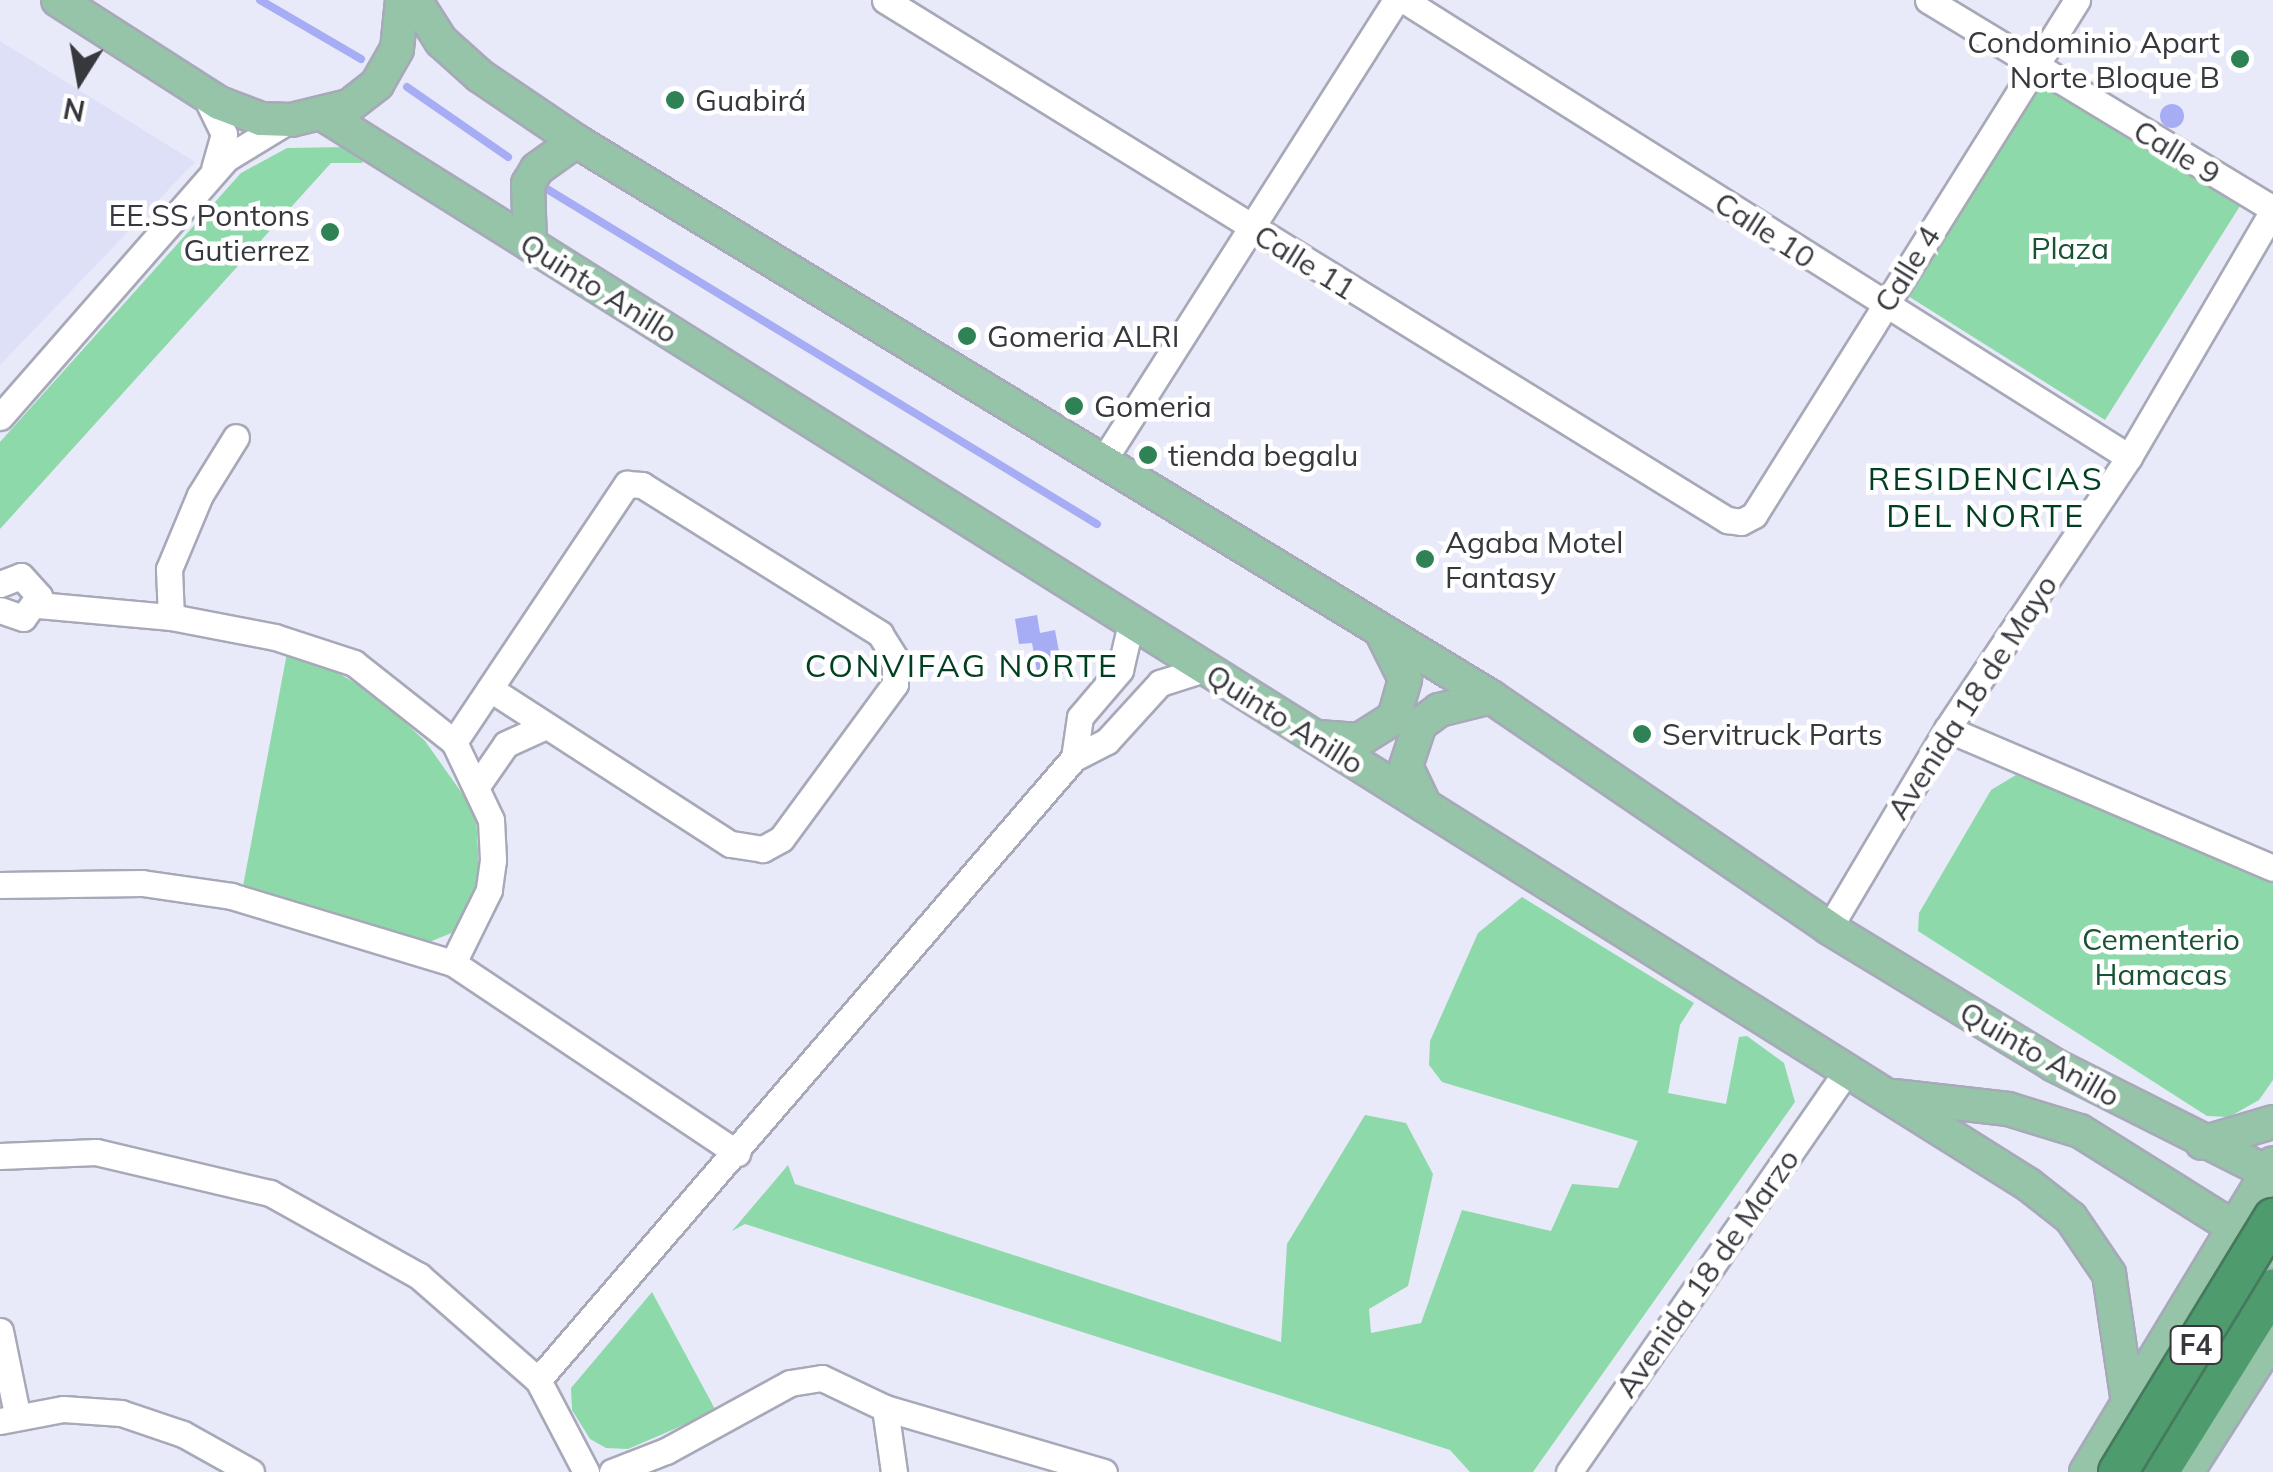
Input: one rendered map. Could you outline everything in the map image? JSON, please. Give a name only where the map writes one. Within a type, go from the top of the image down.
[{"type":"highway","name":"F4","points":[[2118,1472],[2273,1218]]},
{"type":"highway","name":"F4","points":[[2159,1472],[2273,1289]]},
{"type":"main road","points":[[58,0],[204,94],[239,112],[291,120],[324,115],[361,99],[385,74],[400,35],[402,0]]},
{"type":"main road","name":"Quinto Anillo","points":[[415,0],[442,41],[480,76],[576,141],[1491,697],[1828,928],[2054,1065],[2202,1144],[2271,1170]]},
{"type":"main road","name":"Quinto Anillo","points":[[324,115],[1425,806],[1844,1074],[1880,1094],[2008,1109],[2080,1132],[2273,1252]]},
{"type":"main road","points":[[530,244],[528,184],[538,169],[576,141]]},
{"type":"main road","points":[[1314,736],[1358,740],[1394,718],[1405,679],[1398,655],[1379,629]]},
{"type":"main road","points":[[1425,806],[1406,766],[1420,724],[1438,710],[1491,697]]},
{"type":"main road","points":[[1880,1094],[2029,1184],[2097,1248],[2115,1299],[2128,1402]]},
{"type":"main road","points":[[2202,1144],[2273,1122]]},
{"type":"main road","points":[[2086,1472],[2271,1170]]},
{"type":"main road","points":[[2189,1301],[2219,1274],[2248,1261],[2273,1274]]},
{"type":"main road","points":[[2186,1472],[2271,1338]]},
{"type":"street","name":"Calle 11","points":[[884,0],[1727,520]]},
{"type":"street","points":[[1104,460],[1396,0]]},
{"type":"street","name":"Calle 10","points":[[1404,0],[2129,457]]},
{"type":"street","name":"Calle 9","points":[[1928,0],[2273,210]]},
{"type":"street","name":"Calle 4","points":[[1727,520],[1754,515],[2077,0]]},
{"type":"street","points":[[204,94],[224,134],[210,178]]},
{"type":"street","points":[[0,417],[244,142],[291,120]]},
{"type":"street","name":"Avenida 18 de Mayo","points":[[1828,928],[1947,729],[2129,457],[2273,210]]},
{"type":"street","points":[[171,618],[169,570],[200,495],[236,438]]},
{"type":"street","points":[[454,742],[615,493],[628,484],[642,485],[880,634],[895,658],[895,684],[781,840],[763,848],[730,844],[490,690]]},
{"type":"street","points":[[0,584],[11,576],[30,580],[38,605]]},
{"type":"street","points":[[0,610],[24,618],[38,605],[171,618],[275,637],[354,663],[454,742],[479,783],[491,820],[489,890],[453,963]]},
{"type":"street","points":[[1074,758],[1080,718],[1120,670],[1131,623]]},
{"type":"street","points":[[538,1380],[737,1154],[1074,758],[1107,741],[1160,683],[1204,669]]},
{"type":"street","points":[[479,783],[506,744],[546,726]]},
{"type":"street","points":[[1947,729],[2273,868]]},
{"type":"street","points":[[0,886],[142,883],[231,896],[453,963],[737,1154]]},
{"type":"street","name":"Avenida 18 de Marzo","points":[[1578,1469],[1844,1074]]},
{"type":"street","points":[[0,1156],[96,1152],[270,1193],[418,1276],[538,1380],[586,1472]]},
{"type":"street","points":[[0,1331],[8,1418],[121,1413],[183,1434],[252,1472]]},
{"type":"street","points":[[612,1472],[666,1451],[790,1383],[822,1378],[885,1408],[1104,1472]]},
{"type":"street","points":[[885,1408],[894,1472]]},
{"type":"shaded area","points":[[0,41],[195,162],[0,365]]},
{"type":"green space","name":"Plaza","points":[[2027,89],[2059,90],[2240,206],[2105,420],[1900,291]]},
{"type":"green space","points":[[345,147],[366,155],[362,163],[331,163],[0,529],[0,442],[241,173],[287,148]]},
{"type":"green space","points":[[287,653],[332,669],[378,697],[425,741],[476,813],[480,890],[454,932],[422,945],[243,886]]},
{"type":"green space","name":"Cementerio Hamacas","points":[[2016,775],[2273,880],[2273,1080],[2259,1100],[2229,1117],[2207,1116],[1918,931],[1919,913],[1991,790]]},
{"type":"green space","points":[[1522,897],[1694,1003],[1680,1025],[1668,1093],[1726,1104],[1739,1037],[1747,1036],[1784,1063],[1795,1102],[1533,1472],[1470,1472],[1450,1450],[745,1224],[732,1231],[788,1165],[795,1184],[1281,1342],[1287,1244],[1365,1115],[1406,1123],[1433,1174],[1408,1286],[1369,1309],[1371,1333],[1421,1323],[1462,1210],[1551,1231],[1572,1184],[1618,1188],[1638,1141],[1442,1082],[1429,1065],[1430,1041],[1478,933]]},
{"type":"green space","points":[[652,1292],[716,1411],[628,1449],[606,1448],[590,1439],[572,1410],[571,1388]]},
{"type":"water","points":[[2172,104],[2181,107],[2181,125],[2172,128],[2163,125],[2160,116],[2163,107]]},
{"type":"water","points":[[1037,615],[1040,633],[1055,630],[1063,673],[1038,677],[1032,643],[1019,644],[1015,619]]},
{"type":"waterway","points":[[260,0],[361,59]]},
{"type":"waterway","points":[[407,87],[508,157]]},
{"type":"waterway","points":[[547,189],[1097,524]]},
{"type":"place","name":"Condominio Apart Norte Bloque B","points":[[2240,59]]},
{"type":"place","name":"Guabirá","points":[[675,100]]},
{"type":"place","name":"EE.SS Pontons Gutierrez","points":[[330,232]]},
{"type":"place","name":"Gomeria ALRI","points":[[967,336]]},
{"type":"place","name":"Gomeria","points":[[1074,406]]},
{"type":"place","name":"tienda begalu","points":[[1148,455]]},
{"type":"place","name":"Agaba Motel Fantasy","points":[[1425,559]]},
{"type":"place","name":"Servitruck Parts","points":[[1642,734]]},
{"type":"district","name":"RESIDENCIAS DEL NORTE","points":[[1986,498]]},
{"type":"district","name":"CONVIFAG NORTE","points":[[962,665]]}]
